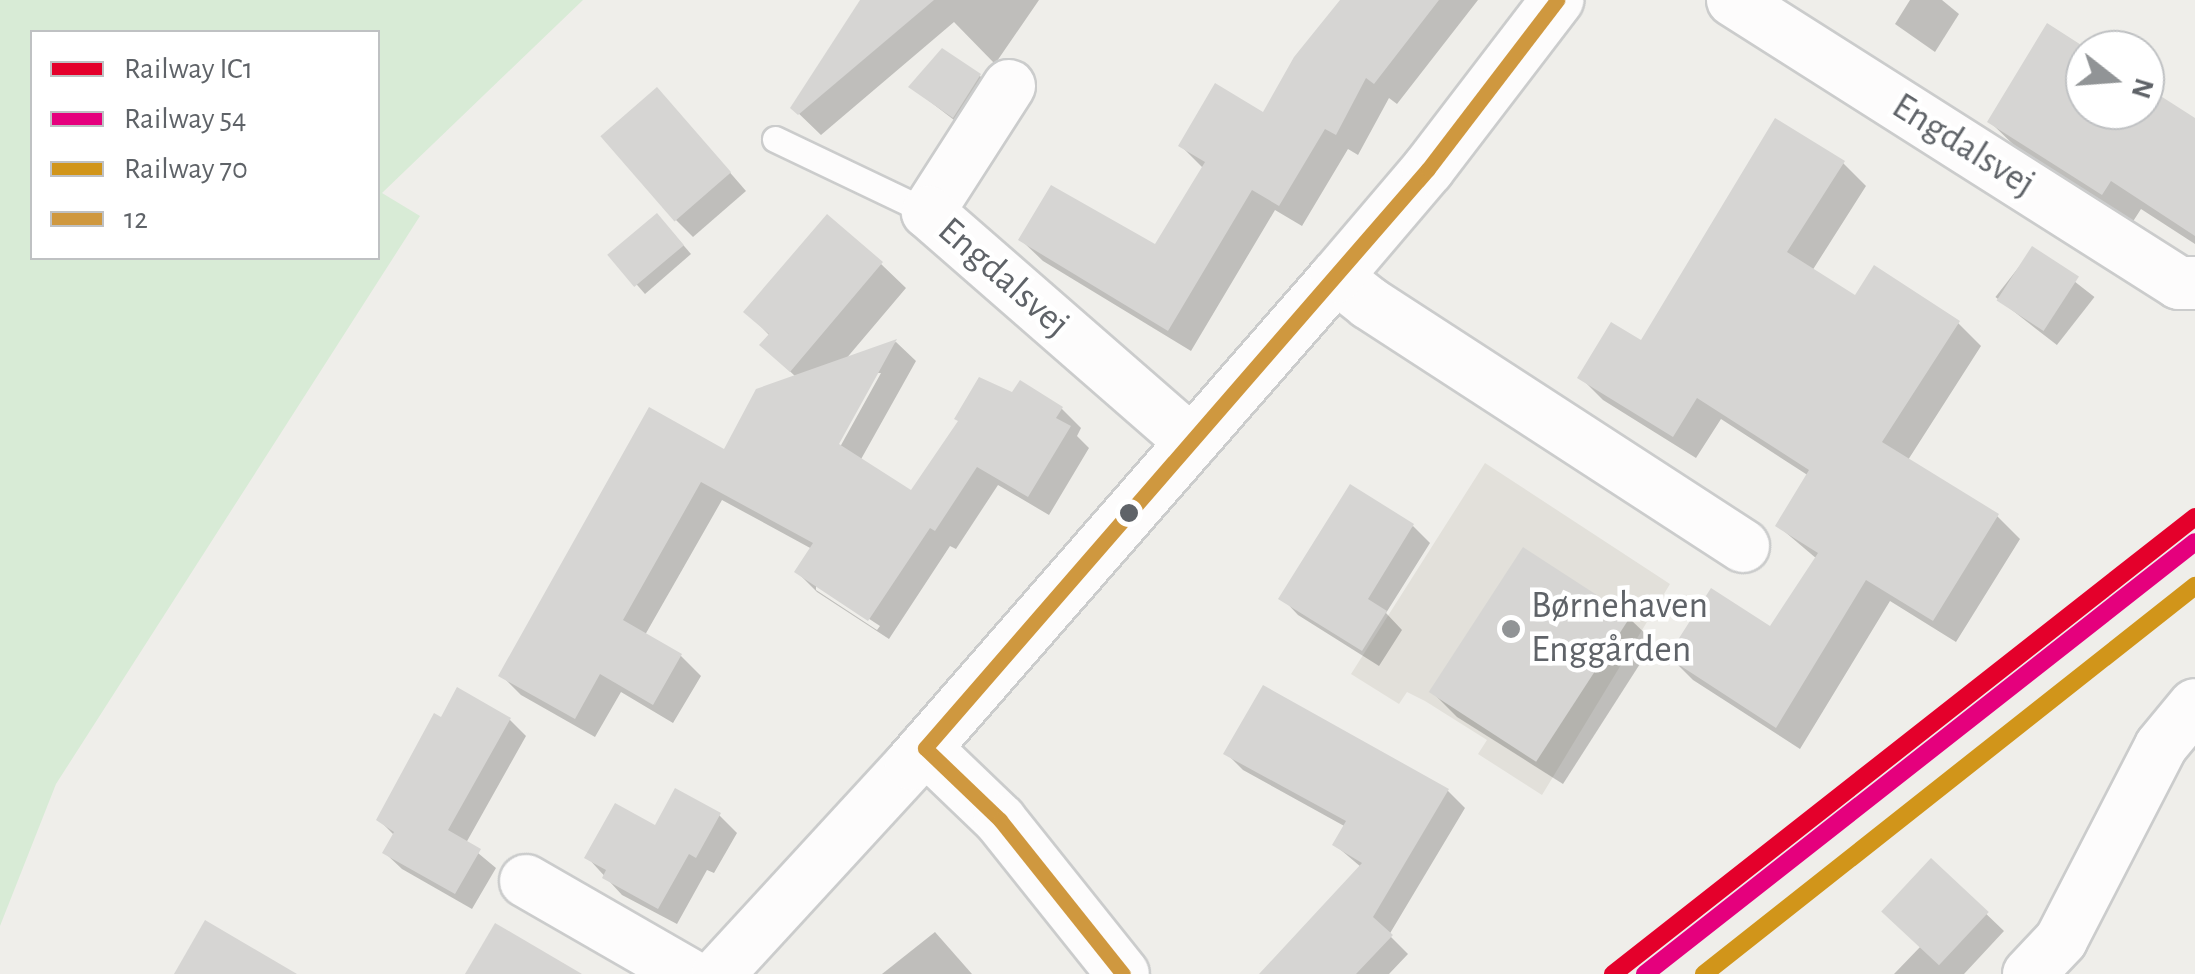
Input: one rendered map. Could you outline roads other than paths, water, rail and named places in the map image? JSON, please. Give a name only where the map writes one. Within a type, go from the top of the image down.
[{"type":"street","points":[[718,974],[925,748],[1336,277],[1428,169],[1558,0]]},
{"type":"street","name":"Engdalsvej","points":[[1733,0],[2179,283],[2195,283]]},
{"type":"street","name":"Engdalsvej","points":[[1010,86],[928,212],[1192,442]]},
{"type":"street","points":[[1336,277],[1742,546]]},
{"type":"street","points":[[2029,974],[2061,940],[2161,746],[2195,705]]},
{"type":"street","points":[[925,748],[1000,820],[1124,974]]},
{"type":"street","points":[[526,881],[688,974]]},
{"type":"lane","points":[[775,140],[928,212]]},
{"type":"rail line","name":"IC1","points":[[1613,974],[2195,517]]},
{"type":"rail line","name":"54","points":[[1645,974],[2195,542]]},
{"type":"rail line","name":"70","points":[[1704,974],[2195,586]]},
{"type":"place","name":"Børnehaven Enggården","points":[[1511,629]]}]
